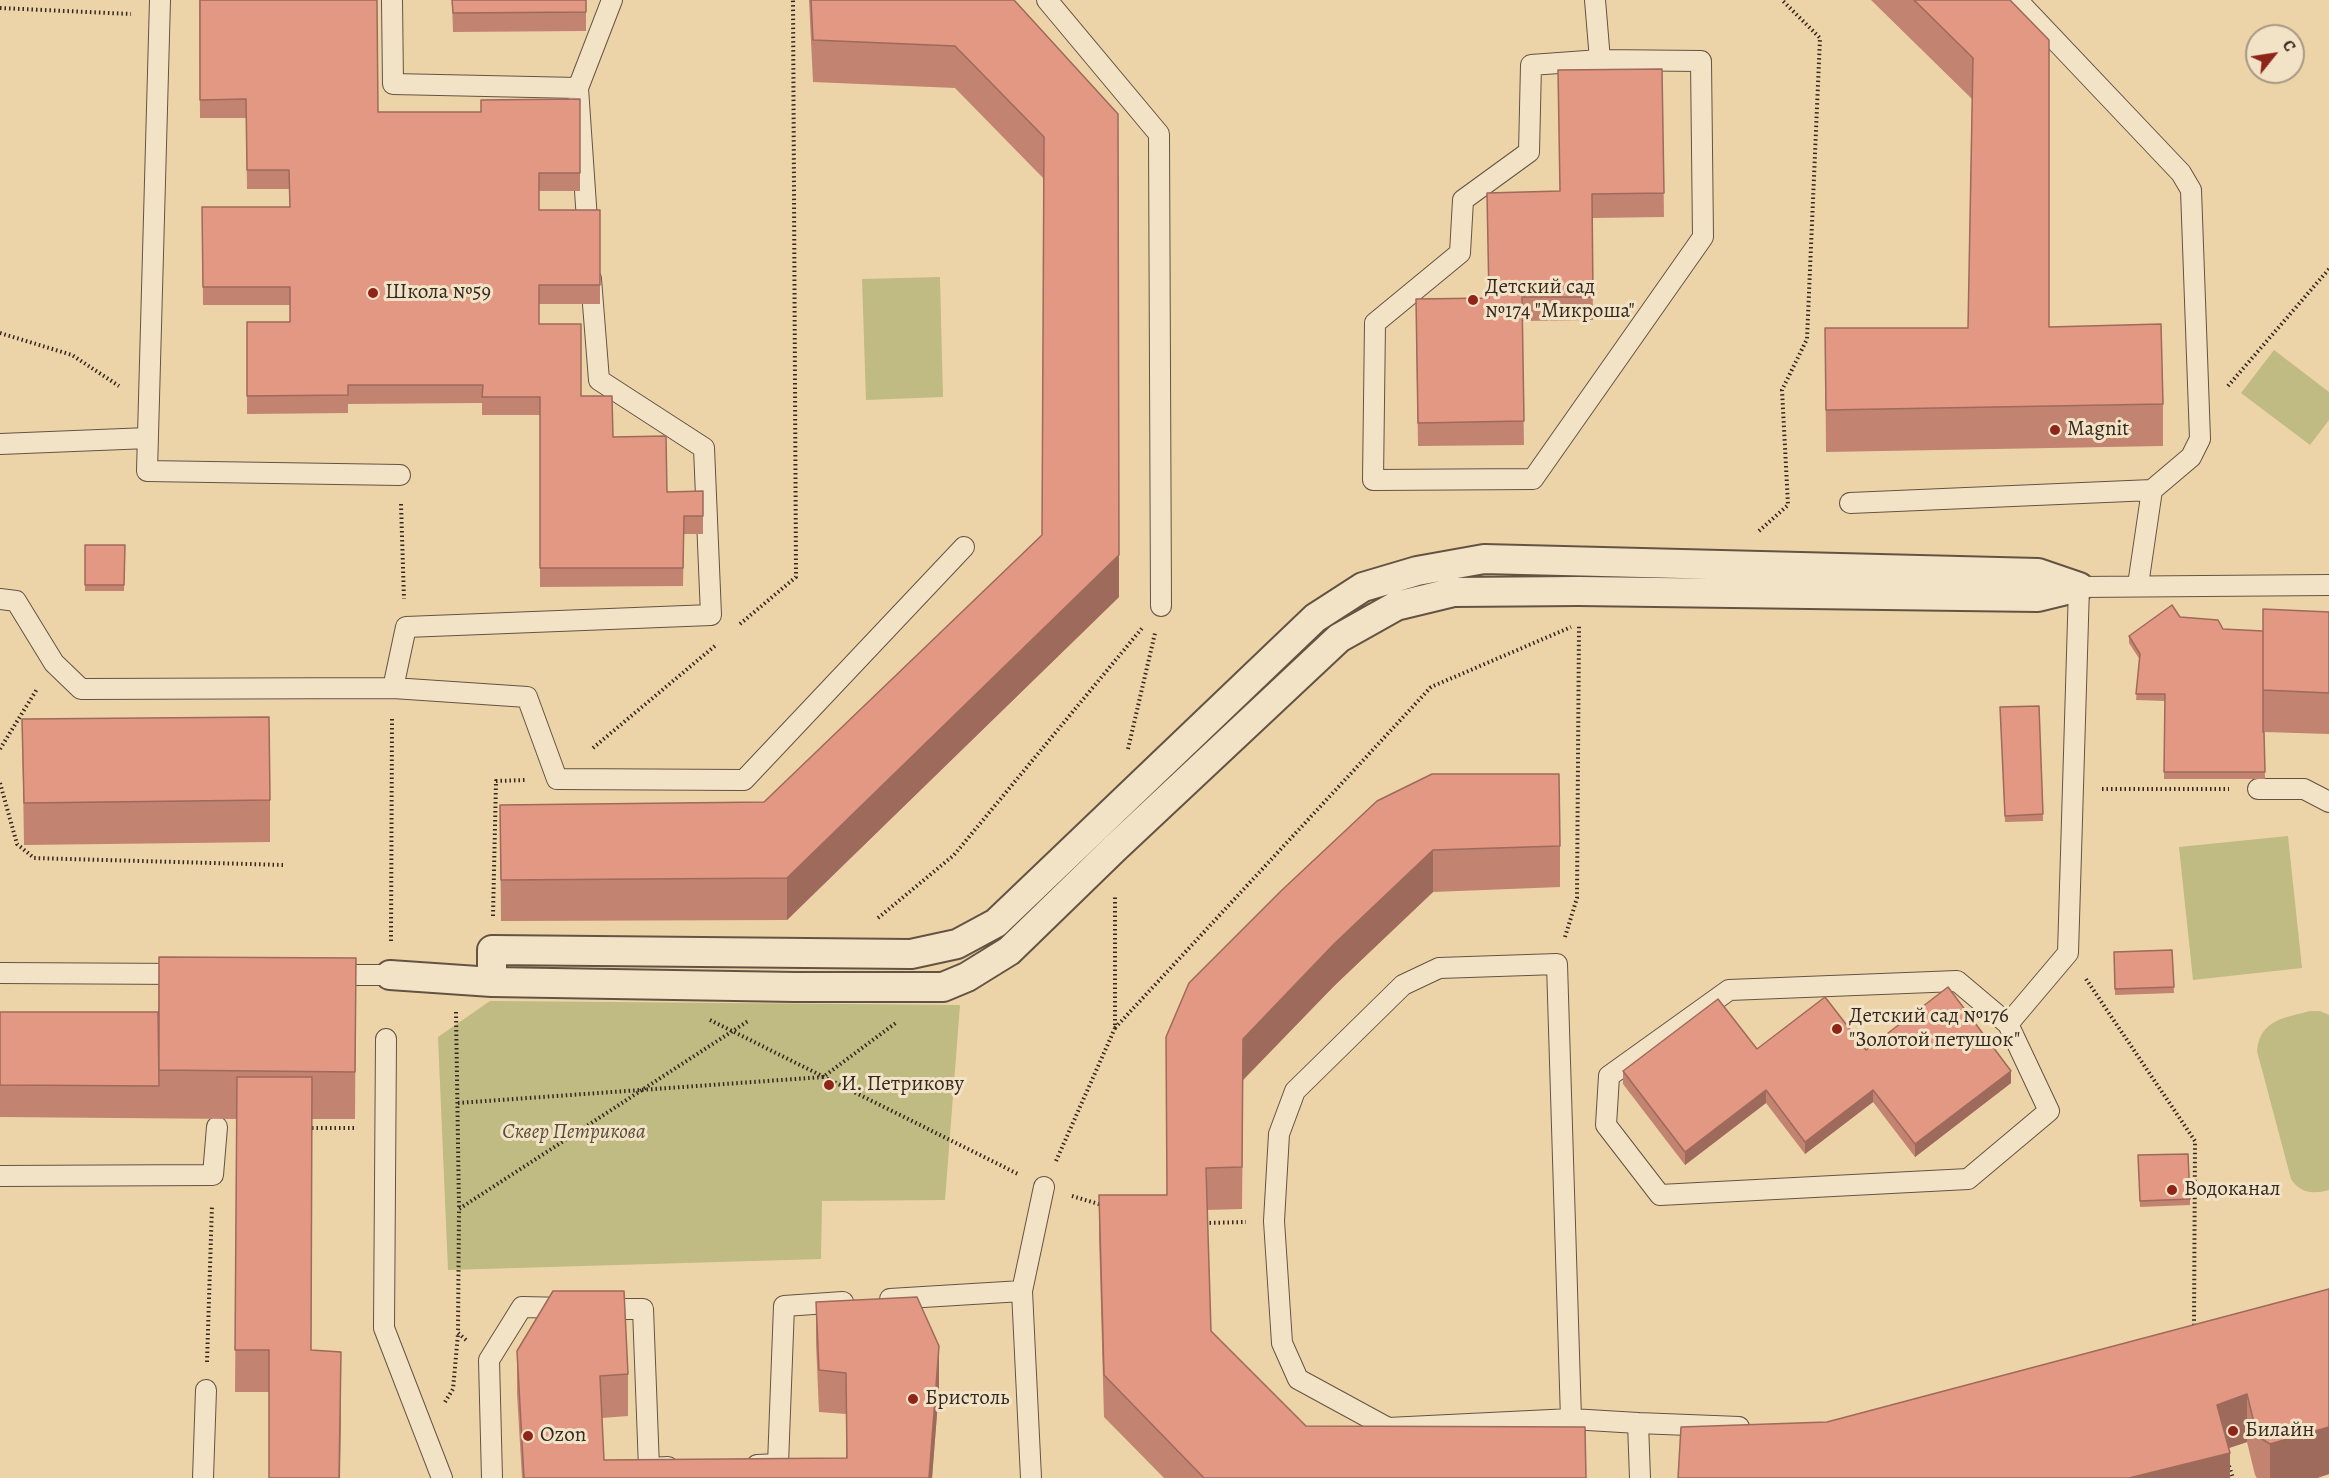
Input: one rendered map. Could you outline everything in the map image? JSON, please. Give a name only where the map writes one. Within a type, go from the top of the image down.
[{"type":"street","points":[[492,982],[492,950],[911,954],[957,944],[996,922],[1316,618],[1363,587],[1417,571],[1484,559],[2038,573],[2079,587]]},
{"type":"street","points":[[390,975],[492,982],[943,987],[967,977],[1009,951],[1339,638],[1396,606],[1454,592],[1579,591],[2038,597],[2079,587]]},
{"type":"lane","points":[[392,0],[393,84],[578,88]]},
{"type":"lane","points":[[393,688],[405,627],[711,615],[704,448],[598,380],[578,88],[612,0]]},
{"type":"lane","points":[[1047,0],[1159,134],[1161,606]]},
{"type":"lane","points":[[1595,0],[1600,60]]},
{"type":"lane","points":[[1850,503],[2152,490],[2191,457],[2200,439],[2191,190],[2181,173],[2017,0]]},
{"type":"lane","points":[[160,8],[147,471],[400,475]]},
{"type":"lane","points":[[1600,60],[1701,61],[1703,237],[1533,479],[1373,480],[1375,323],[1460,253],[1463,200],[1529,152],[1531,65],[1600,60]]},
{"type":"lane","points":[[0,444],[148,438]]},
{"type":"lane","points":[[2138,585],[2152,490]]},
{"type":"lane","points":[[0,599],[16,601],[54,663],[81,689],[393,688],[526,697],[557,779],[744,780],[964,547]]},
{"type":"lane","points":[[2008,1024],[2068,953],[2079,587],[2329,585]]},
{"type":"lane","points":[[2258,789],[2304,789],[2329,802]]},
{"type":"lane","points":[[1570,1419],[1557,964],[1439,968],[1403,985],[1295,1091],[1279,1134],[1274,1221],[1282,1343],[1298,1379],[1389,1428],[1570,1419],[1753,1427]]},
{"type":"lane","points":[[0,973],[203,974]]},
{"type":"lane","points":[[311,975],[390,975]]},
{"type":"lane","points":[[1957,981],[2008,1024],[2049,1111],[1968,1179],[1660,1195],[1606,1125],[1609,1076],[1728,990],[1957,981]]},
{"type":"lane","points":[[386,1039],[384,1328],[442,1478]]},
{"type":"lane","points":[[0,1176],[213,1175],[217,1127]]},
{"type":"lane","points":[[1031,1478],[1022,1292],[1044,1187]]},
{"type":"lane","points":[[743,1465],[778,1464],[784,1306],[1022,1292]]},
{"type":"lane","points":[[492,1478],[489,1360],[522,1307],[642,1309],[649,1468],[684,1467]]},
{"type":"lane","points":[[203,1478],[206,1390]]},
{"type":"lane","points":[[1638,1423],[1640,1478]]},
{"type":"path","points":[[734,630],[796,577],[793,0]]},
{"type":"path","points":[[1721,565],[1788,505],[1782,390],[1807,339],[1820,38],[1782,0]]},
{"type":"path","points":[[0,8],[160,8]]},
{"type":"path","points":[[2199,382],[2228,386],[2329,269]]},
{"type":"path","points":[[0,333],[72,355],[149,406]]},
{"type":"path","points":[[400,475],[405,627]]},
{"type":"path","points":[[837,954],[954,855],[1161,606]]},
{"type":"path","points":[[1115,1028],[1431,687],[1579,624],[1577,898],[1557,964]]},
{"type":"path","points":[[492,950],[496,781],[557,779],[716,645]]},
{"type":"path","points":[[0,749],[54,663]]},
{"type":"path","points":[[390,975],[393,688]]},
{"type":"path","points":[[0,783],[16,844],[34,858],[283,865]]},
{"type":"path","points":[[2074,789],[2258,789]]},
{"type":"path","points":[[2068,953],[2195,1141],[2194,1330]]},
{"type":"path","points":[[425,1434],[453,1389],[458,1333],[456,980]]},
{"type":"path","points":[[458,1103],[823,1077],[943,987]]},
{"type":"path","points":[[701,1015],[732,1033],[1044,1187],[1112,1209]]},
{"type":"path","points":[[459,1209],[750,1020]]},
{"type":"path","points":[[312,1128],[386,1128]]},
{"type":"path","points":[[206,1390],[213,1175]]},
{"type":"path","points":[[1200,1223],[1274,1221]]},
{"type":"path","points":[[458,1333],[489,1360]]},
{"type":"path","points":[[2227,1460],[2233,1478]]},
{"type":"green space","points":[[940,277],[943,397],[866,400],[862,279]]},
{"type":"green space","points":[[2274,350],[2329,392],[2329,420],[2310,445],[2241,393]]},
{"type":"green space","points":[[2288,836],[2302,968],[2193,980],[2179,847]]},
{"type":"green space","name":"Сквер Петрикова","points":[[490,1001],[960,1005],[945,1200],[822,1201],[821,1259],[448,1270],[438,1037]]},
{"type":"green space","points":[[2310,1011],[2320,1011],[2329,1015],[2329,1190],[2318,1192],[2303,1190],[2291,1179],[2257,1051],[2259,1040],[2268,1026],[2283,1018]]},
{"type":"building","points":[[200,0],[377,0],[378,112],[481,112],[481,100],[580,99],[580,173],[539,173],[539,210],[600,210],[600,285],[539,285],[539,324],[581,324],[581,396],[612,396],[613,437],[666,436],[667,492],[703,491],[703,516],[684,516],[683,568],[540,568],[540,397],[482,397],[483,385],[348,385],[348,395],[247,396],[247,322],[290,322],[290,287],[203,287],[202,207],[290,207],[289,170],[247,170],[246,99],[200,100]]},
{"type":"building","points":[[452,0],[586,0],[586,12],[453,13]]},
{"type":"building","points":[[811,0],[1014,0],[1118,114],[1119,555],[787,878],[501,880],[500,805],[764,802],[1042,535],[1044,137],[955,46],[813,40]]},
{"type":"building","points":[[1914,0],[2010,0],[2049,40],[2049,327],[2161,324],[2163,404],[1826,410],[1825,328],[1968,328],[1973,58]]},
{"type":"building","points":[[1662,69],[1664,193],[1592,194],[1593,297],[1522,297],[1524,421],[1418,423],[1416,299],[1489,298],[1487,193],[1560,191],[1558,70]]},
{"type":"building","points":[[85,545],[125,545],[124,585],[85,585]]},
{"type":"building","points":[[2172,605],[2180,617],[2218,620],[2223,629],[2263,631],[2265,772],[2164,772],[2165,694],[2136,694],[2140,654],[2129,636]]},
{"type":"building","points":[[2263,609],[2329,612],[2329,693],[2263,690]]},
{"type":"building","points":[[2039,706],[2043,814],[2005,816],[2000,707]]},
{"type":"building","points":[[269,717],[270,800],[24,803],[22,719]]},
{"type":"building","points":[[1432,774],[1559,774],[1560,846],[1433,850],[1334,944],[1243,1039],[1242,1167],[1206,1168],[1211,1331],[1306,1426],[1585,1427],[1586,1478],[1204,1478],[1104,1375],[1099,1195],[1167,1195],[1166,1037],[1189,983],[1282,890],[1377,801]]},
{"type":"building","points":[[2172,950],[2174,987],[2115,989],[2114,952]]},
{"type":"building","points":[[159,957],[356,958],[355,1072],[159,1070]]},
{"type":"building","points":[[1948,987],[2011,1071],[1915,1144],[1873,1090],[1805,1142],[1766,1090],[1685,1152],[1623,1071],[1718,999],[1757,1049],[1825,997],[1866,1050]]},
{"type":"building","points":[[0,1012],[158,1012],[159,1086],[0,1085]]},
{"type":"building","points":[[237,1077],[312,1077],[311,1350],[341,1352],[339,1478],[269,1478],[269,1350],[235,1350]]},
{"type":"building","points":[[2188,1154],[2190,1199],[2140,1201],[2138,1155]]},
{"type":"building","points":[[2329,1289],[2329,1427],[2270,1444],[2262,1439],[2255,1427],[2247,1394],[2217,1405],[2230,1453],[2129,1478],[1678,1478],[1681,1427],[1827,1422]]},
{"type":"building","points":[[553,1291],[624,1291],[628,1374],[600,1376],[604,1460],[847,1458],[846,1373],[819,1370],[816,1302],[917,1297],[939,1346],[929,1478],[524,1478],[517,1351]]},
{"type":"place","name":"Школа №59","points":[[373,293]]},
{"type":"place","name":"Детский сад №174 \"Микроша\"","points":[[1473,300]]},
{"type":"place","name":"Magnit","points":[[2055,430]]},
{"type":"place","name":"Детский сад №176 \"Золотой петушок\"","points":[[1837,1029]]},
{"type":"place","name":"И. Петрикову","points":[[829,1085]]},
{"type":"place","name":"Водоканал","points":[[2172,1190]]},
{"type":"place","name":"Бристоль","points":[[913,1399]]},
{"type":"place","name":"Билайн","points":[[2233,1431]]},
{"type":"place","name":"Ozon","points":[[528,1436]]}]
